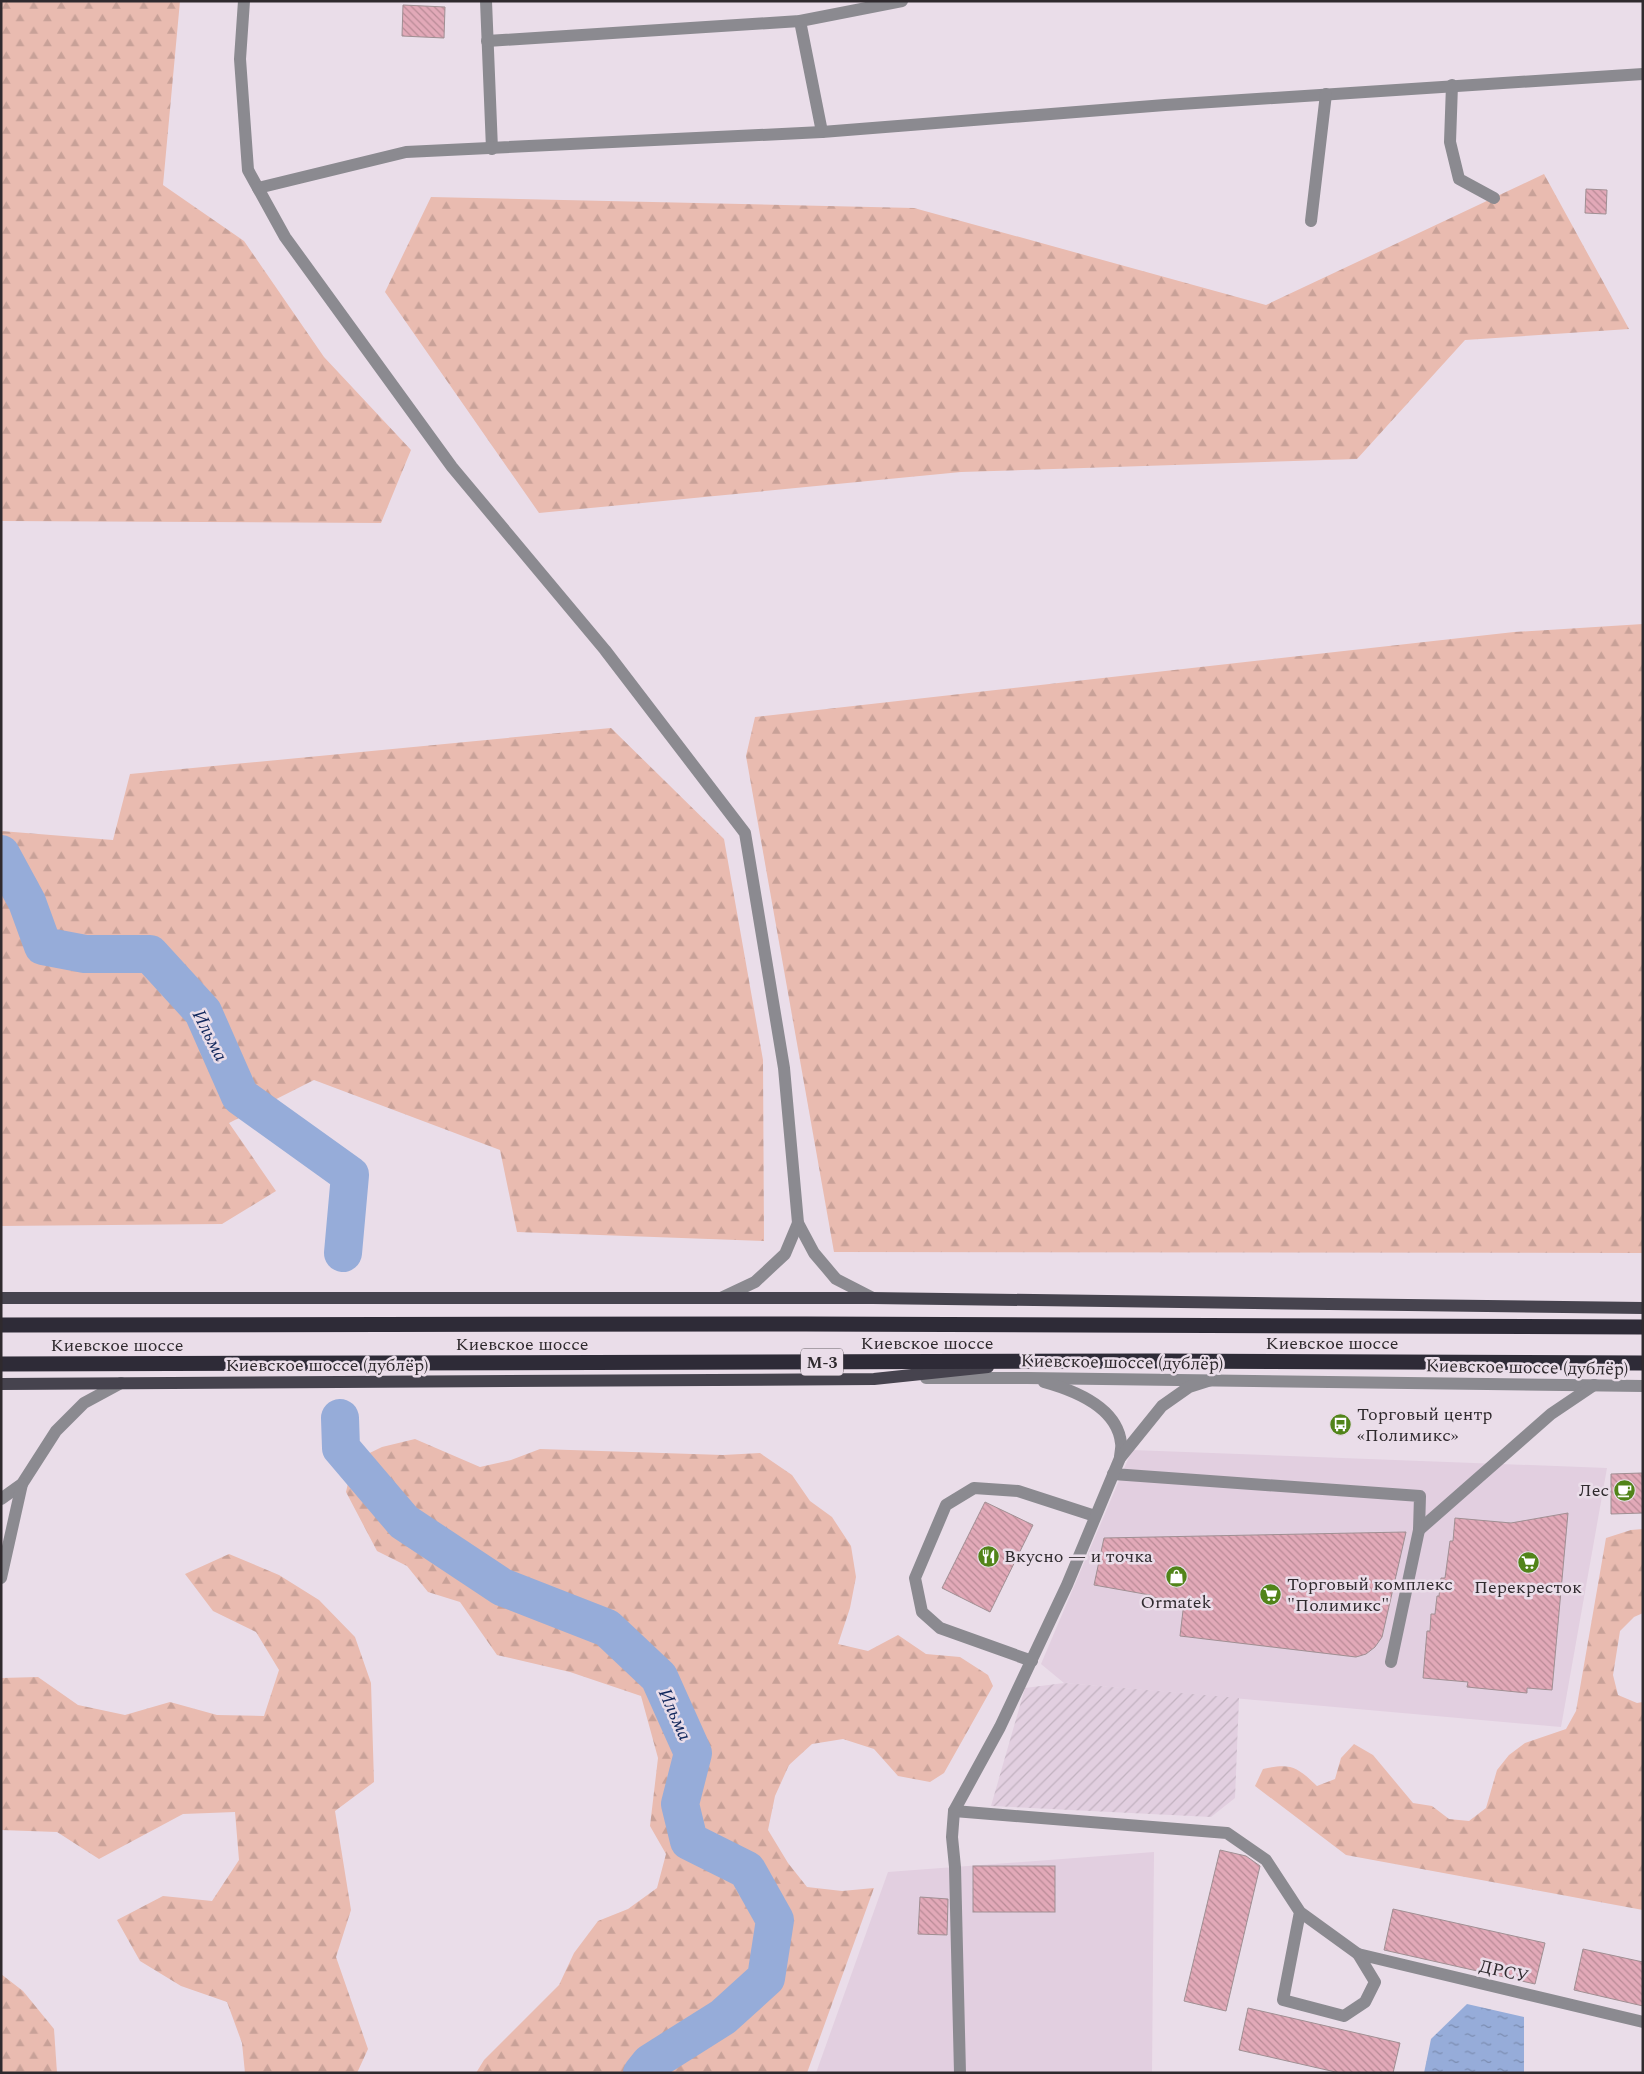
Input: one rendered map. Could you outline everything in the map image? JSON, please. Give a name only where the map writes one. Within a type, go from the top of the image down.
[{"type":"highway","name":"Киевское шоссе","points":[[1,1325],[806,1324],[1643,1327]]},
{"type":"highway","name":"Киевское шоссе","points":[[1,1364],[1643,1363]]},
{"type":"main road","points":[[1,1298],[873,1298],[1643,1308]]},
{"type":"main road","points":[[874,1379],[1046,1362]]},
{"type":"main road","name":"Киевское шоссе (дублёр)","points":[[1,1384],[874,1379]]},
{"type":"street","points":[[244,1],[240,59],[248,170],[285,236],[452,467],[605,650],[746,833],[784,1068],[798,1223],[814,1253],[836,1279],[873,1298]]},
{"type":"street","points":[[486,1],[492,148]]},
{"type":"street","points":[[487,41],[800,21],[902,1]]},
{"type":"street","points":[[800,21],[822,132]]},
{"type":"street","points":[[258,188],[406,152],[822,132],[1452,85],[1643,74]]},
{"type":"street","points":[[1452,85],[1450,142],[1459,179],[1494,198]]},
{"type":"street","points":[[1311,222],[1326,94]]},
{"type":"street","points":[[721,1298],[755,1282],[785,1254],[798,1223]]},
{"type":"street","points":[[1027,1378],[1063,1388],[1090,1400],[1107,1413],[1121,1442],[1120,1458]]},
{"type":"street","name":"Киевское шоссе (дублёр)","points":[[874,1379],[1027,1378],[1643,1386]]},
{"type":"street","points":[[960,2073],[955,1867],[952,1837],[954,1811],[1000,1727],[1032,1661],[1067,1585],[1120,1458],[1162,1406],[1176,1394],[1189,1387],[1211,1380]]},
{"type":"street","points":[[1,1578],[22,1484],[56,1431],[84,1403],[121,1384]]},
{"type":"street","points":[[1418,1530],[1551,1414],[1594,1385]]},
{"type":"street","points":[[1113,1474],[1420,1496],[1418,1530],[1391,1662]]},
{"type":"street","points":[[1,1499],[22,1484]]},
{"type":"street","points":[[1032,1661],[940,1628],[922,1612],[915,1578],[946,1505],[974,1488],[1018,1491],[1095,1516]]},
{"type":"street","points":[[954,1811],[1227,1833],[1266,1860],[1300,1912],[1358,1954],[1376,1982],[1365,2002],[1344,2016],[1283,2000],[1300,1912]]},
{"type":"street","name":"ДРСУ","points":[[1358,1954],[1643,2022]]},
{"type":"shaded area","points":[[1132,1450],[1607,1468],[1561,1727],[1064,1683],[1041,1664]]},
{"type":"shaded area","points":[[1064,1683],[1239,1698],[1235,1798],[1211,1817],[991,1806],[1025,1688]]},
{"type":"shaded area","points":[[1154,1852],[1152,2073],[816,2073],[888,1872]]},
{"type":"green space","points":[[1,1],[180,1],[163,185],[244,241],[324,357],[411,450],[381,523],[1,521]]},
{"type":"green space","points":[[1544,174],[1629,329],[1465,340],[1357,459],[961,472],[539,513],[385,292],[431,197],[914,208],[1266,305]]},
{"type":"green space","points":[[1643,624],[1643,1253],[834,1252],[746,756],[755,717],[1514,632]]},
{"type":"green space","points":[[611,728],[724,839],[763,1060],[764,1241],[517,1232],[500,1150],[314,1080],[229,1123],[276,1191],[222,1224],[1,1226],[1,831],[113,840],[130,774]]},
{"type":"green space","points":[[415,1439],[480,1467],[511,1460],[540,1449],[723,1455],[760,1453],[792,1475],[810,1501],[832,1517],[851,1546],[856,1577],[850,1608],[838,1644],[868,1651],[898,1635],[926,1654],[960,1657],[988,1675],[993,1686],[944,1773],[930,1782],[898,1776],[874,1749],[843,1739],[812,1744],[789,1765],[775,1796],[768,1830],[788,1863],[807,1887],[842,1891],[874,1888],[807,2073],[476,2073],[484,2060],[559,1985],[574,1953],[598,1921],[628,1909],[657,1888],[666,1854],[650,1826],[658,1758],[641,1696],[570,1672],[497,1655],[460,1602],[428,1592],[407,1566],[377,1551],[346,1492],[353,1461],[382,1447]]},
{"type":"green space","points":[[1643,1529],[1643,1613],[1634,1617],[1620,1631],[1613,1675],[1618,1695],[1637,1703],[1643,1702],[1643,1910],[1346,1855],[1255,1786],[1263,1769],[1280,1766],[1287,1766],[1298,1770],[1317,1786],[1335,1779],[1341,1758],[1354,1744],[1373,1755],[1413,1803],[1432,1806],[1449,1819],[1469,1821],[1486,1808],[1497,1770],[1509,1755],[1525,1743],[1566,1729],[1576,1711],[1606,1538],[1631,1530]]},
{"type":"green space","points":[[229,1554],[279,1575],[319,1600],[355,1637],[371,1683],[374,1782],[335,1811],[351,1910],[336,1957],[368,2049],[357,2073],[245,2073],[242,2043],[227,2002],[181,1986],[140,1961],[117,1920],[163,1896],[212,1901],[239,1860],[235,1812],[183,1814],[99,1859],[57,1832],[1,1830],[1,1678],[38,1677],[78,1705],[125,1715],[170,1702],[217,1715],[264,1716],[279,1670],[256,1632],[213,1611],[185,1574]]},
{"type":"green space","points":[[1,1974],[23,1991],[54,2029],[57,2073],[1,2073]]},
{"type":"water","points":[[1467,2004],[1524,2017],[1524,2073],[1424,2073],[1431,2039]]},
{"type":"building","points":[[403,5],[445,7],[444,38],[402,36]]},
{"type":"building","points":[[1586,189],[1607,190],[1606,214],[1585,213]]},
{"type":"building","points":[[1642,1473],[1643,1513],[1611,1514],[1611,1474]]},
{"type":"building","points":[[985,1502],[1033,1525],[990,1612],[942,1588]]},
{"type":"building","points":[[1568,1513],[1552,1690],[1527,1688],[1527,1693],[1467,1687],[1468,1682],[1423,1678],[1427,1631],[1430,1631],[1431,1614],[1435,1614],[1441,1578],[1445,1578],[1450,1541],[1453,1541],[1455,1518],[1511,1523]]},
{"type":"building","name":"Торговый комплекс \"Полимикс\"","points":[[1406,1532],[1382,1637],[1375,1647],[1366,1654],[1356,1657],[1180,1636],[1184,1602],[1149,1597],[1150,1595],[1094,1585],[1104,1538]]},
{"type":"building","points":[[1220,1850],[1246,1856],[1260,1866],[1226,2011],[1184,2001]]},
{"type":"building","points":[[973,1866],[1055,1866],[1055,1912],[973,1912]]},
{"type":"building","points":[[920,1897],[948,1899],[947,1935],[918,1934]]},
{"type":"building","points":[[1393,1909],[1545,1943],[1535,1984],[1384,1950]]},
{"type":"building","points":[[1583,1949],[1643,1962],[1643,2006],[1574,1990]]},
{"type":"building","points":[[1248,2008],[1400,2043],[1393,2073],[1340,2073],[1239,2050]]},
{"type":"waterway","name":"Ильма","points":[[1,854],[27,902],[43,946],[85,954],[150,954],[203,1012],[240,1096],[350,1175],[343,1253]]},
{"type":"waterway","name":"Ильма","points":[[340,1418],[341,1448],[404,1522],[502,1587],[607,1628],[659,1677],[693,1753],[680,1804],[689,1841],[747,1870],[775,1920],[766,1978],[723,2017],[650,2063],[642,2073]]},
{"type":"place","name":"Торговый центр «Полимикс»","points":[[1341,1424]]},
{"type":"place","name":"Лес","points":[[1625,1490]]},
{"type":"place","name":"Вкусно — и точка","points":[[988,1556]]},
{"type":"place","name":"Перекресток","points":[[1528,1562]]},
{"type":"place","name":"Ormatek","points":[[1176,1577]]},
{"type":"place","name":"Торговый комплекс \"Полимикс\"","points":[[1271,1594]]}]
